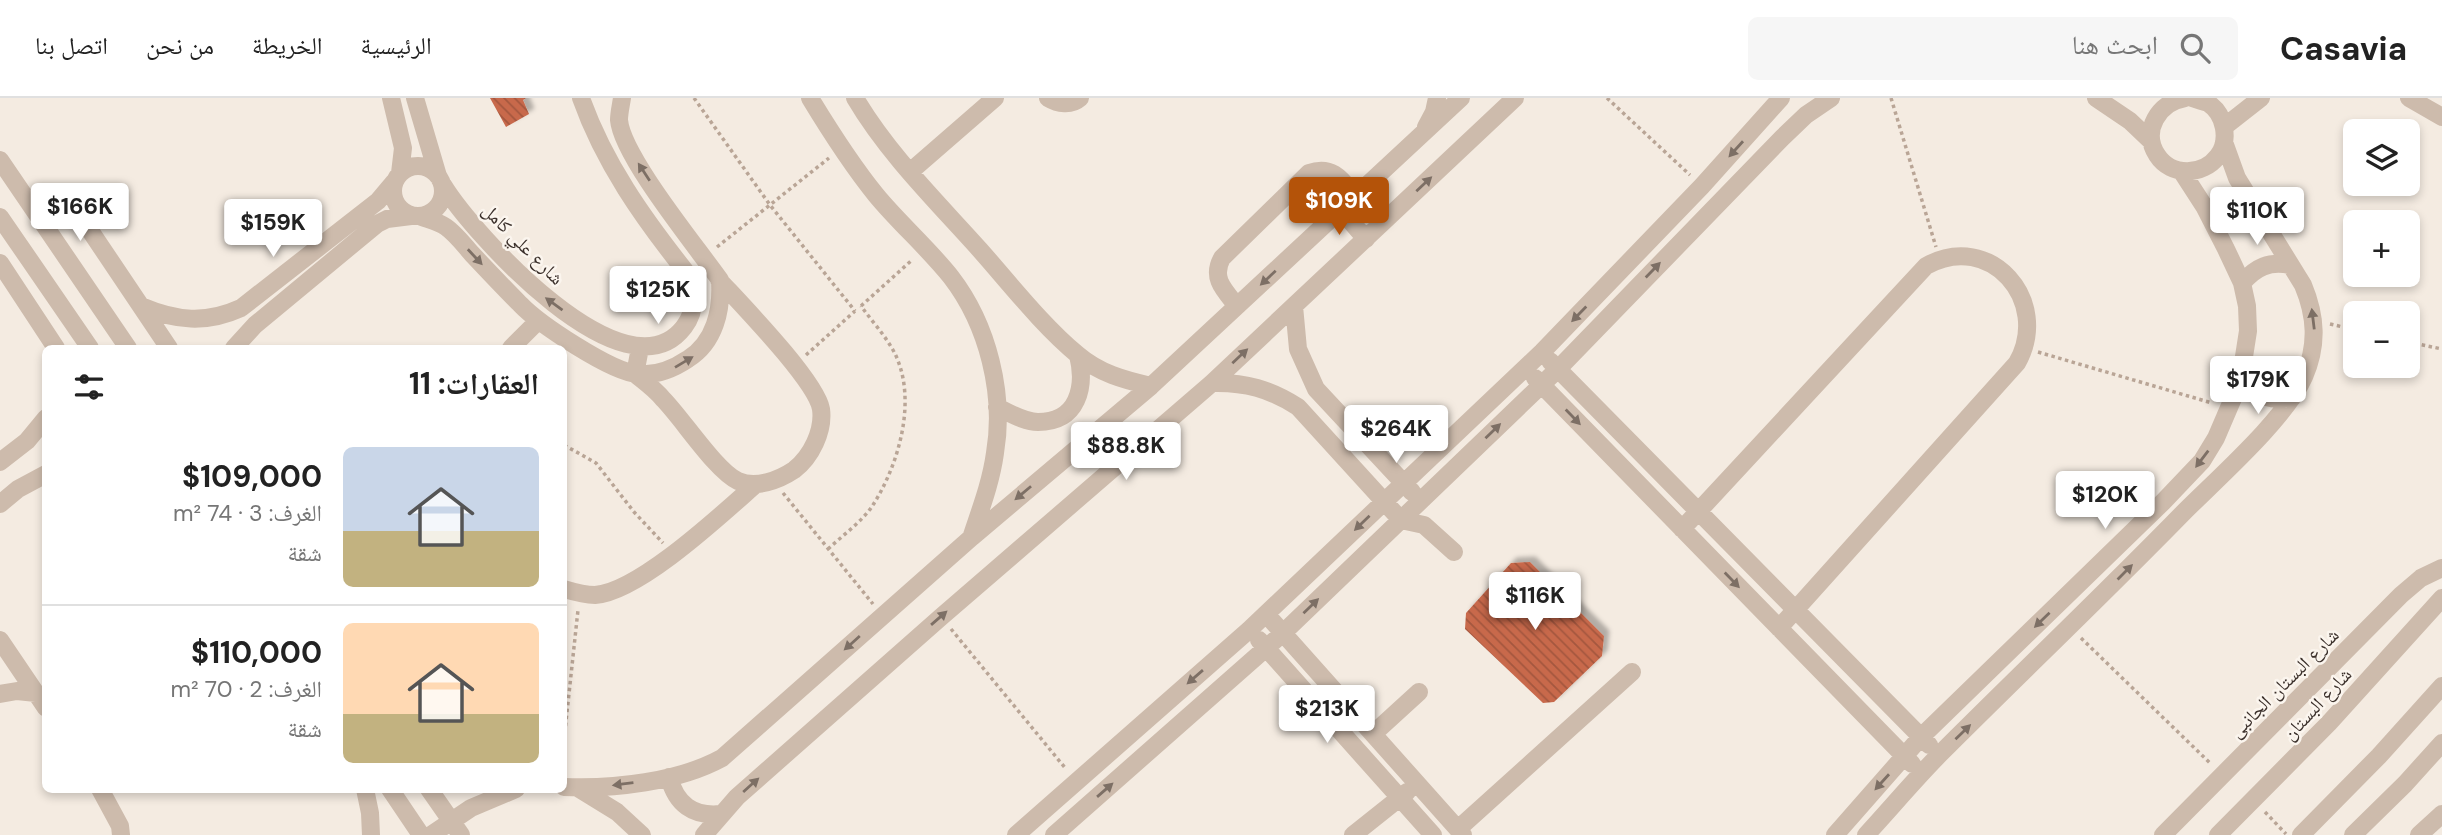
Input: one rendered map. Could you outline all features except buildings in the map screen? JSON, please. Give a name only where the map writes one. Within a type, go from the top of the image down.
[{"type":"street","points":[[391,98],[403,148],[404,160],[392,192],[401,211],[447,228],[538,321],[595,356],[635,374],[662,397],[720,466],[738,481],[764,482]]},
{"type":"street","name":"شارع علي كامل","points":[[415,98],[441,180],[460,211],[538,291],[599,332],[640,348]]},
{"type":"street","points":[[581,98],[593,128],[634,204],[692,282],[694,296],[687,323],[679,334],[668,342],[655,347],[640,348],[635,374]]},
{"type":"street","points":[[571,591],[595,595],[611,592],[643,574],[764,482],[795,469],[811,451],[821,428],[821,410],[816,395],[720,280],[641,169],[623,135],[620,120],[622,98]]},
{"type":"street","points":[[810,98],[841,149],[876,195],[952,278],[976,318],[988,349],[997,407],[996,451],[972,537]]},
{"type":"street","points":[[855,98],[869,121],[911,171],[1015,289],[1079,355],[1102,372],[1151,386]]},
{"type":"street","points":[[911,171],[995,98]]},
{"type":"street","points":[[1048,98],[1068,104],[1080,98]]},
{"type":"street","points":[[1423,134],[1434,112],[1437,98]]},
{"type":"street","points":[[570,787],[688,774],[722,758],[972,537],[1151,386],[1461,98]]},
{"type":"street","points":[[704,835],[721,814],[941,617],[1212,383],[1515,98]]},
{"type":"street","points":[[1016,835],[1250,630],[1542,352],[1702,187],[1781,98]]},
{"type":"street","points":[[1054,835],[1283,633],[1558,369],[1782,138],[1806,115],[1831,98]]},
{"type":"street","points":[[2096,98],[2130,121],[2151,141],[2157,155],[2168,166],[2182,172],[2209,166],[2219,155],[2224,135],[2261,98]]},
{"type":"street","points":[[2151,141],[2151,128],[2156,115],[2165,106],[2185,98]]},
{"type":"street","points":[[2409,98],[2442,117]]},
{"type":"street","points":[[1866,835],[1939,755],[2070,628],[2230,466],[2292,398],[2304,377],[2311,354],[2315,320],[2307,294],[2236,178],[2218,114],[2205,100]]},
{"type":"street","points":[[0,160],[126,345]]},
{"type":"street","points":[[141,306],[161,315],[181,319],[222,317],[241,309],[377,201],[409,167],[430,169],[441,180],[443,196],[432,213],[387,219],[377,224],[254,326],[237,345]]},
{"type":"street","points":[[1237,306],[1220,286],[1217,276],[1222,258],[1309,173],[1328,170],[1336,174],[1356,197]]},
{"type":"street","points":[[1835,835],[1922,737],[2163,502],[2202,461],[2216,438],[2241,382],[2248,331],[2247,306],[2242,283],[2204,206],[2182,172]]},
{"type":"street","points":[[32,205],[67,209],[83,220],[167,345]]},
{"type":"street","points":[[1341,210],[1366,239]]},
{"type":"street","points":[[2,229],[88,345]]},
{"type":"street","points":[[1682,529],[1926,266],[1939,259],[1961,256],[1982,260],[2001,270],[2016,286],[2026,305],[2029,327],[2026,348],[2005,378],[1779,628]]},
{"type":"street","points":[[2242,283],[2251,272],[2263,265],[2277,262],[2290,265]]},
{"type":"street","points":[[0,263],[54,345]]},
{"type":"street","points":[[692,282],[720,280]]},
{"type":"street","points":[[635,374],[656,374],[676,367],[694,356],[708,340],[717,321],[721,301],[720,280]]},
{"type":"street","points":[[1294,306],[1298,349],[1316,389],[1420,501],[1424,525]]},
{"type":"street","points":[[514,345],[538,321]]},
{"type":"street","points":[[1542,352],[1939,755]]},
{"type":"street","points":[[997,407],[1019,418],[1037,422],[1057,419],[1070,410],[1080,393],[1083,374],[1079,355]]},
{"type":"street","points":[[1525,368],[1922,774]]},
{"type":"street","points":[[2241,382],[2264,398],[2292,398]]},
{"type":"street","points":[[1212,383],[1257,386],[1298,407],[1401,520],[1424,525],[1454,552]]},
{"type":"street","points":[[0,462],[27,442],[42,423]]},
{"type":"street","points":[[0,504],[18,489],[42,476]]},
{"type":"street","name":"شارع البستان الجانبى","points":[[2163,835],[2401,594],[2421,578],[2442,569]]},
{"type":"street","name":"شارع البستان","points":[[2218,835],[2329,723],[2442,598]]},
{"type":"street","points":[[1266,614],[1461,832],[1632,672]]},
{"type":"street","points":[[1250,630],[1433,835]]},
{"type":"street","points":[[0,640],[41,701]]},
{"type":"street","points":[[2301,835],[2379,756],[2442,686]]},
{"type":"street","points":[[0,694],[17,691],[41,701]]},
{"type":"street","points":[[1373,734],[1419,692]]},
{"type":"street","points":[[2353,835],[2442,743]]},
{"type":"street","points":[[669,777],[672,789],[687,808],[709,815],[721,814]]},
{"type":"street","points":[[1353,835],[1418,783]]},
{"type":"street","points":[[570,787],[617,812],[642,835]]},
{"type":"street","points":[[102,793],[120,826],[121,835]]},
{"type":"street","points":[[366,793],[371,835]]},
{"type":"street","points":[[393,793],[421,835]]},
{"type":"street","points":[[432,793],[455,827]]},
{"type":"street","points":[[431,835],[455,827],[492,797],[504,793]]},
{"type":"street","points":[[2419,835],[2442,814]]},
{"type":"path","points":[[694,98],[770,205],[855,311]]},
{"type":"path","points":[[1607,98],[1702,187]]},
{"type":"path","points":[[1891,98],[1939,259]]},
{"type":"path","points":[[704,257],[841,149]]},
{"type":"path","points":[[794,366],[925,248]]},
{"type":"path","points":[[828,549],[869,510],[895,459],[902,433],[904,398],[901,373],[893,350],[861,306]]},
{"type":"path","points":[[2315,320],[2343,327]]},
{"type":"path","points":[[2420,344],[2442,349]]},
{"type":"path","points":[[2026,348],[2231,408]]},
{"type":"path","points":[[567,446],[596,463],[634,512],[674,553]]},
{"type":"path","points":[[764,482],[828,549],[882,616]]},
{"type":"path","points":[[567,676],[571,591]]},
{"type":"path","points":[[941,617],[1075,781]]},
{"type":"path","points":[[2070,628],[2223,775]]},
{"type":"path","points":[[2254,800],[2286,835]]}]
